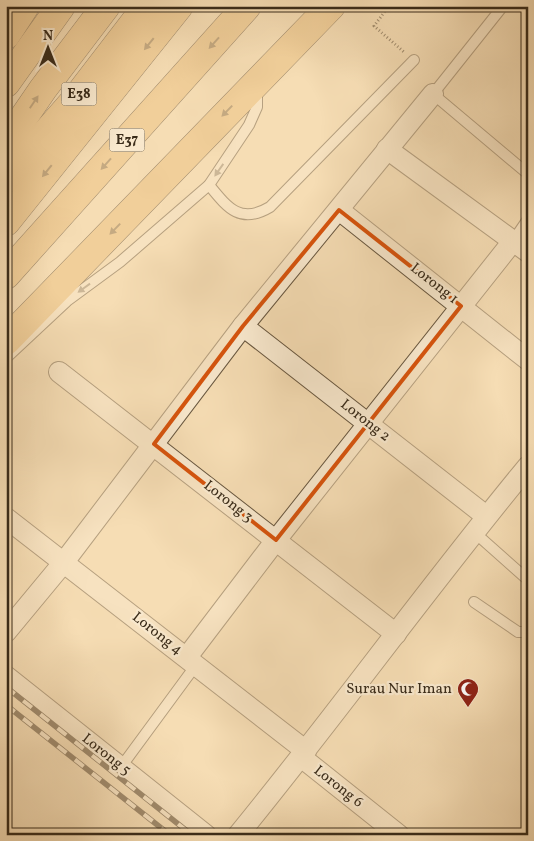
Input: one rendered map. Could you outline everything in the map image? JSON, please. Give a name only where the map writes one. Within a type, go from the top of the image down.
[{"type":"highway","points":[[6,35],[25,6]]},
{"type":"highway","points":[[6,83],[61,6]]},
{"type":"highway","points":[[6,143],[43,89],[106,6]]},
{"type":"highway","name":"E38","points":[[6,179],[74,101],[147,6]]},
{"type":"highway","name":"E38","points":[[6,222],[179,6]]},
{"type":"highway","name":"E37","points":[[6,275],[247,6]]},
{"type":"highway","points":[[286,51],[316,6]]},
{"type":"highway","points":[[6,341],[330,6]]},
{"type":"street","points":[[6,632],[64,562],[243,326],[433,94]]},
{"type":"street","points":[[192,661],[276,540],[461,306],[520,247],[387,149]]},
{"type":"street","name":"Lorong 1","points":[[339,210],[528,360]]},
{"type":"street","name":"Lorong 2","points":[[243,326],[486,516]]},
{"type":"street","name":"Lorong 3","points":[[58,372],[154,444],[396,634]]},
{"type":"street","points":[[238,835],[303,754],[486,516],[528,466]]},
{"type":"street","name":"Lorong 4","points":[[6,518],[192,661],[303,754]]},
{"type":"street","name":"Lorong 5","points":[[6,676],[206,835]]},
{"type":"street","name":"Lorong 6","points":[[303,754],[399,835]]},
{"type":"lane","points":[[503,6],[433,94],[528,174]]},
{"type":"lane","points":[[209,185],[228,208],[237,212],[260,213],[270,207],[414,60]]},
{"type":"lane","points":[[6,358],[67,302],[120,262],[209,185],[249,125],[257,107],[258,79]]},
{"type":"lane","points":[[520,247],[528,219]]},
{"type":"lane","points":[[474,532],[528,580]]},
{"type":"lane","points":[[474,602],[518,632],[528,632]]},
{"type":"lane","points":[[121,767],[192,661]]},
{"type":"path","points":[[389,6],[374,26],[414,60]]},
{"type":"highlighted area","points":[[339,210],[461,306],[276,540],[154,444],[243,326]]},
{"type":"railway","points":[[6,687],[192,835]]},
{"type":"railway","points":[[6,705],[170,835]]},
{"type":"place","name":"Surau Nur Iman","points":[[468,708]]}]
